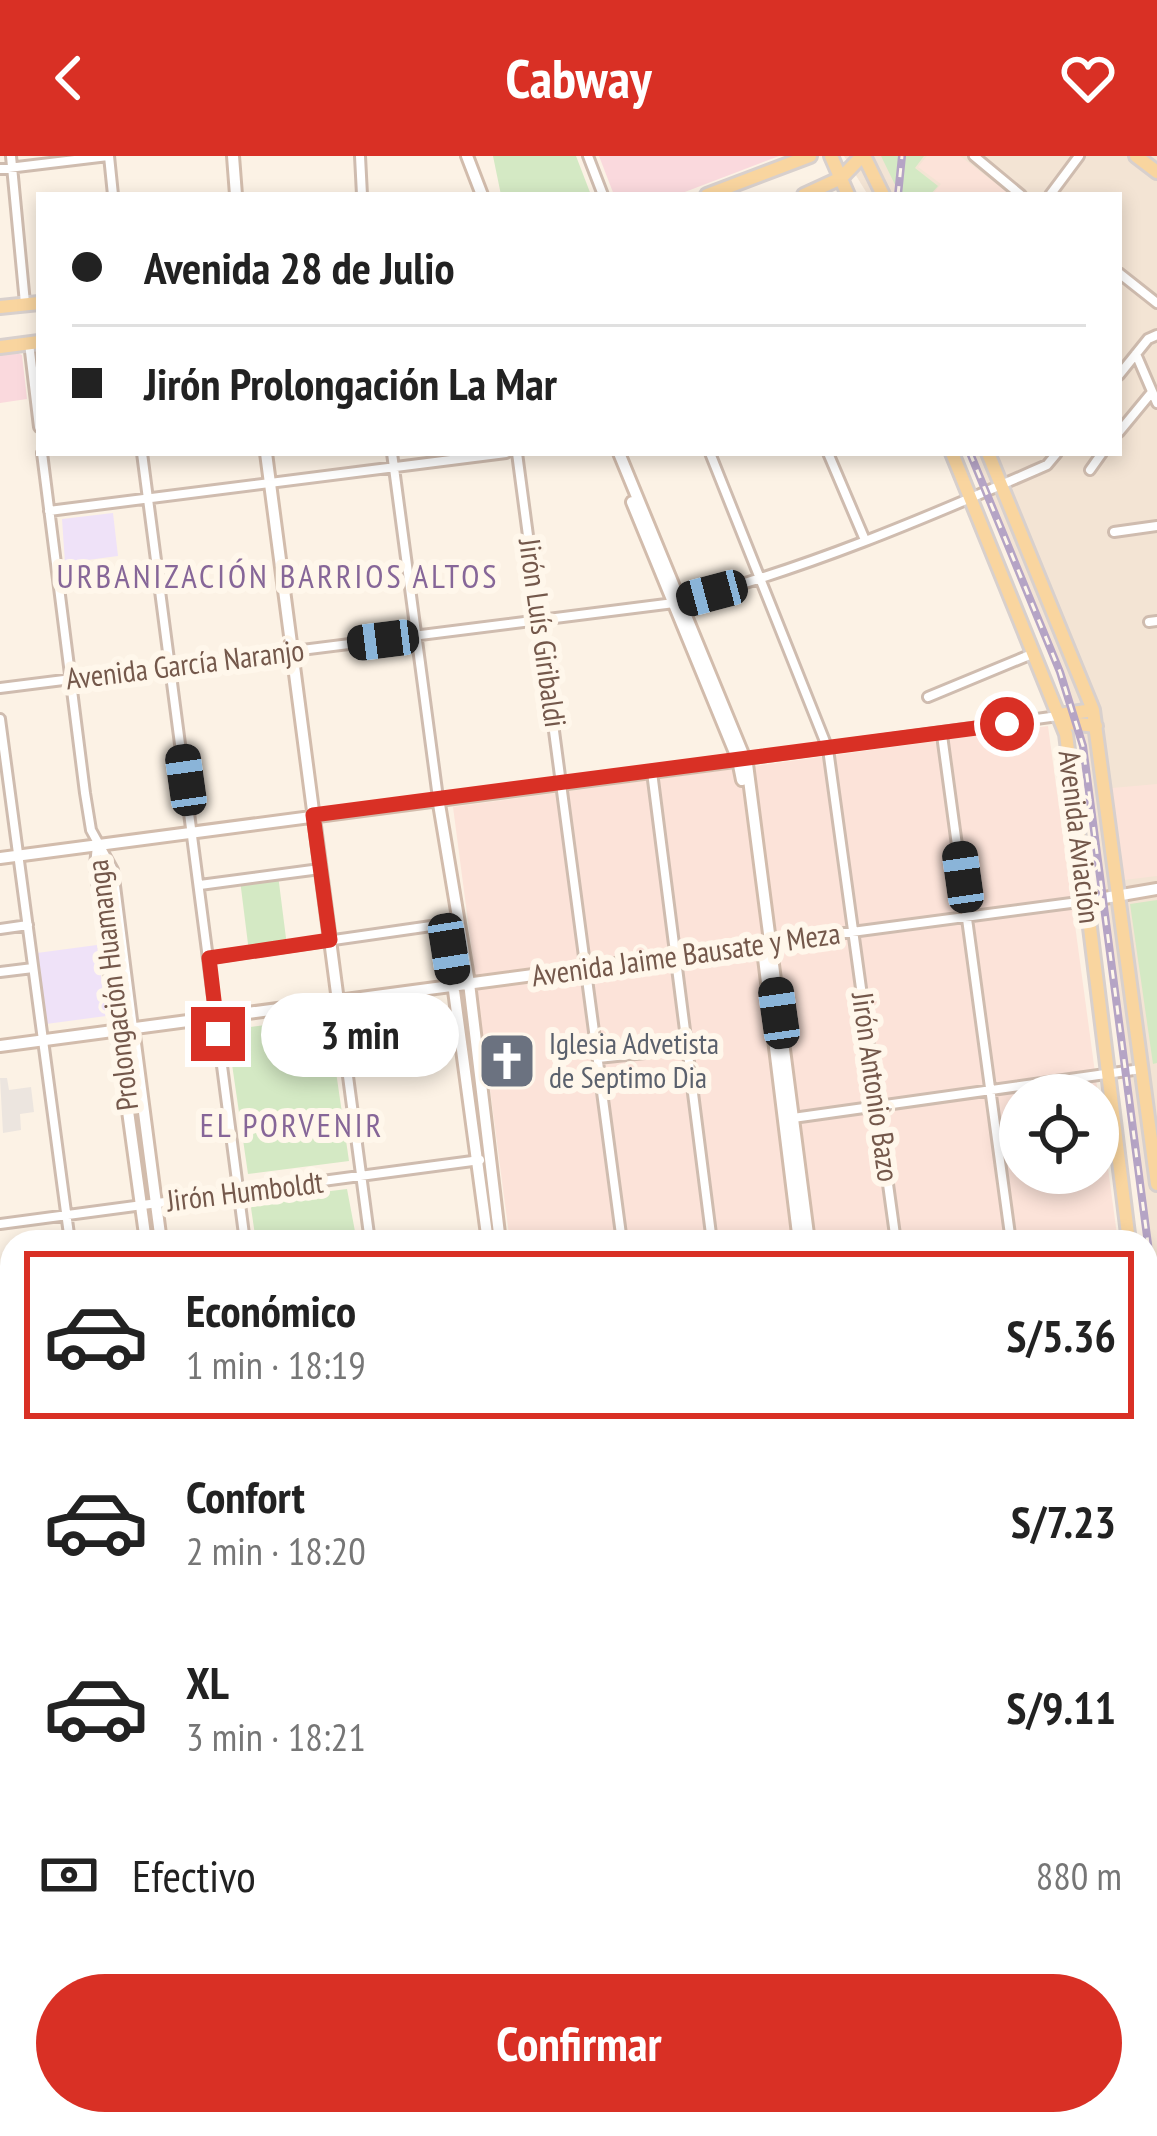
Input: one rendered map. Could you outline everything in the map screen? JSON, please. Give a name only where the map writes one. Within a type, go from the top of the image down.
[{"type":"main road","points":[[715,192],[810,156]]},
{"type":"main road","points":[[831,156],[847,192]]},
{"type":"main road","points":[[841,178],[845,156]]},
{"type":"main road","points":[[811,192],[841,178],[863,156],[881,192]]},
{"type":"main road","points":[[1136,156],[1157,172]]},
{"type":"main road","points":[[0,307],[32,304]]},
{"type":"main road","points":[[0,347],[34,343]]},
{"type":"main road","name":"Avenida Aviación","points":[[953,456],[1066,734],[1107,1074]]},
{"type":"main road","name":"Avenida Aviación","points":[[989,456],[1093,710],[1157,1184]]},
{"type":"main road","points":[[1059,716],[1093,710]]},
{"type":"main road","points":[[1059,716],[1069,723],[1096,726]]},
{"type":"main road","name":"Avenida Aviación","points":[[1119,1166],[1127,1230]]},
{"type":"street","points":[[10,156],[32,304]]},
{"type":"street","points":[[0,170],[109,156],[113,192]]},
{"type":"street","points":[[233,156],[236,192]]},
{"type":"street","points":[[361,156],[362,192]]},
{"type":"street","points":[[467,156],[481,192]]},
{"type":"street","points":[[588,156],[603,192]]},
{"type":"street","points":[[974,156],[1017,192]]},
{"type":"street","points":[[1052,192],[1079,156]]},
{"type":"street","points":[[1122,275],[1157,303]]},
{"type":"street","points":[[1122,371],[1157,335]]},
{"type":"street","points":[[34,343],[36,377]]},
{"type":"street","points":[[1136,355],[1157,404]]},
{"type":"street","points":[[1122,427],[1152,392]]},
{"type":"street","points":[[42,456],[91,830],[97,844]]},
{"type":"street","points":[[142,456],[243,1230]]},
{"type":"street","points":[[266,456],[368,1230]]},
{"type":"street","points":[[392,456],[438,798],[469,983],[487,1230]]},
{"type":"street","points":[[49,511],[482,456]]},
{"type":"street","name":"Jirón Luís Giribaldi","points":[[518,456],[620,1230]]},
{"type":"street","points":[[616,456],[741,760],[807,1230]]},
{"type":"street","name":"Jirón Antonio Bazo","points":[[711,456],[829,749],[894,1230]]},
{"type":"street","points":[[829,456],[865,540]]},
{"type":"street","name":"Avenida García Naranjo","points":[[0,688],[678,602],[762,579],[865,540],[1047,465],[1054,456]]},
{"type":"street","points":[[1090,470],[1100,456]]},
{"type":"street","points":[[1114,532],[1157,526]]},
{"type":"street","points":[[928,697],[1034,652]]},
{"type":"street","points":[[0,859],[1059,716]]},
{"type":"street","points":[[0,719],[68,1230]]},
{"type":"street","points":[[942,735],[1009,1230]]},
{"type":"street","points":[[652,772],[710,1230]]},
{"type":"street","name":"Prolongación Huamanga","points":[[97,844],[113,870],[159,1230]]},
{"type":"street","name":"Prolongación Huamanga","points":[[97,844],[96,871],[145,1230]]},
{"type":"street","points":[[200,885],[320,869]]},
{"type":"street","name":"Avenida Jaime Bausate y Meza","points":[[0,1046],[1157,889]]},
{"type":"street","points":[[209,958],[445,924],[498,1230]]},
{"type":"street","points":[[0,929],[28,925]]},
{"type":"street","points":[[0,972],[32,968]]},
{"type":"street","points":[[598,1058],[645,1053]]},
{"type":"street","points":[[1107,1074],[1142,1069]]},
{"type":"street","points":[[789,1119],[999,1089]]},
{"type":"street","points":[[789,1119],[798,1230]]},
{"type":"street","name":"Jirón Humboldt","points":[[0,1224],[483,1160]]},
{"type":"shaded area","points":[[599,156],[779,156],[685,192],[613,192]]},
{"type":"shaded area","points":[[844,156],[1157,156],[1157,1230],[1144,1230],[1082,752],[1063,687],[971,456],[1122,456],[1122,192],[866,192]]},
{"type":"shaded area","points":[[927,156],[960,156],[1007,192],[934,192],[941,184],[918,167]]},
{"type":"shaded area","points":[[18,353],[27,399],[0,403],[0,355]]},
{"type":"shaded area","points":[[113,513],[118,556],[65,563],[62,519]]},
{"type":"shaded area","points":[[1048,726],[1095,1074],[999,1074],[999,1194],[1111,1194],[1116,1230],[508,1230],[453,807]]},
{"type":"shaded area","points":[[1157,784],[1157,876],[1124,880],[1112,788]]},
{"type":"shaded area","points":[[97,945],[106,1016],[46,1024],[37,953]]},
{"type":"shaded area","points":[[0,1078],[7,1078],[9,1090],[31,1087],[34,1112],[20,1114],[21,1130],[3,1133]]},
{"type":"green space","points":[[493,156],[576,156],[590,192],[500,192]]},
{"type":"green space","points":[[881,156],[924,156],[915,168],[938,186],[933,192],[899,192]]},
{"type":"green space","points":[[109,867],[127,1017],[119,1018],[101,868]]},
{"type":"green space","points":[[278,875],[287,946],[249,952],[240,880]]},
{"type":"green space","points":[[1157,900],[1157,1063],[1153,1064],[1130,904]]},
{"type":"green space","points":[[328,1017],[349,1161],[248,1174],[227,1030]]},
{"type":"green space","points":[[347,1189],[355,1230],[254,1230],[250,1201]]},
{"type":"railway","points":[[898,192],[902,156]]},
{"type":"railway","points":[[971,456],[1060,672],[1083,746],[1146,1230]]},
{"type":"place","name":"Iglesia Advetista de Septimo Dia","points":[[507,1061]]},
{"type":"district","name":"URBANIZACIÓN BARRIOS ALTOS","points":[[278,576]]},
{"type":"district","name":"EL PORVENIR","points":[[292,1125]]},
{"type":"route","points":[[218,1034],[209,958],[330,940],[313,815],[1007,724]]}]
